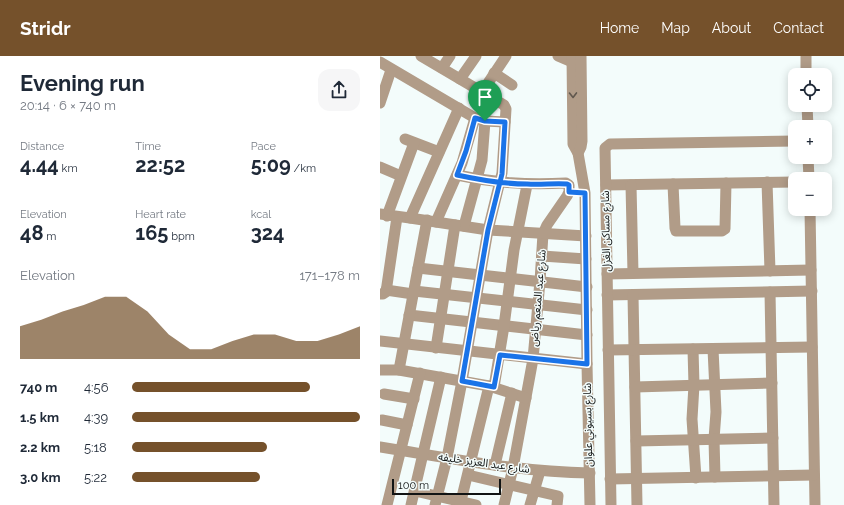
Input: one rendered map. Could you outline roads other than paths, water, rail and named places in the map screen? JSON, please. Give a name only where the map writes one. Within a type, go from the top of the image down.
[{"type":"street","points":[[423,56],[504,106],[506,109],[503,165],[500,183],[488,230],[447,458],[436,500]]},
{"type":"street","points":[[442,68],[450,56]]},
{"type":"street","points":[[460,79],[476,56]]},
{"type":"street","points":[[558,56],[576,60]]},
{"type":"street","points":[[806,56],[806,68]]},
{"type":"street","points":[[482,92],[494,73],[508,58]]},
{"type":"street","name":"شارع بسيوني علوان","points":[[576,60],[573,141],[574,147],[578,153],[585,193],[590,505]]},
{"type":"street","points":[[380,62],[391,70],[480,120],[505,122]]},
{"type":"street","points":[[380,103],[382,88],[391,70]]},
{"type":"street","points":[[494,73],[512,85]]},
{"type":"street","points":[[410,218],[458,108]]},
{"type":"street","points":[[399,370],[418,268],[431,221],[457,175],[480,120]]},
{"type":"street","points":[[436,348],[448,271],[460,225],[478,179],[484,148],[480,120]]},
{"type":"street","points":[[439,152],[410,141],[401,176],[388,216],[383,292],[444,294],[587,310]]},
{"type":"street","name":"شارع مساكن الغزل","points":[[611,505],[605,150],[608,145],[788,141]]},
{"type":"street","points":[[380,167],[401,176]]},
{"type":"street","points":[[457,175],[500,183],[567,184],[569,185],[569,192],[585,193]]},
{"type":"street","points":[[766,182],[770,271]]},
{"type":"street","points":[[606,185],[788,182]]},
{"type":"street","points":[[673,184],[675,228],[676,231],[679,232],[726,229],[726,183]]},
{"type":"street","points":[[461,503],[500,355],[517,232],[527,184]]},
{"type":"street","points":[[631,185],[633,273]]},
{"type":"street","name":"شارع عبد المنعم رياض","points":[[504,505],[513,468],[532,359],[536,329],[543,234],[569,192]]},
{"type":"street","points":[[388,216],[488,230],[586,236]]},
{"type":"street","points":[[810,216],[815,505]]},
{"type":"street","points":[[542,256],[586,259]]},
{"type":"street","points":[[418,268],[587,287]]},
{"type":"street","points":[[607,274],[811,270]]},
{"type":"street","points":[[607,295],[812,291]]},
{"type":"street","points":[[770,292],[774,505]]},
{"type":"street","points":[[633,295],[637,505]]},
{"type":"street","points":[[409,315],[587,335]]},
{"type":"street","points":[[380,341],[587,364]]},
{"type":"street","points":[[608,350],[812,347]]},
{"type":"street","points":[[693,349],[694,385],[692,419],[696,478]]},
{"type":"street","points":[[713,349],[716,412],[714,439],[715,477]]},
{"type":"street","points":[[380,370],[399,370],[492,386],[526,398]]},
{"type":"street","points":[[387,505],[420,373]]},
{"type":"street","points":[[412,505],[441,377]]},
{"type":"street","points":[[634,387],[772,383]]},
{"type":"street","points":[[495,465],[512,393]]},
{"type":"street","points":[[384,394],[414,399]]},
{"type":"street","points":[[382,420],[407,425]]},
{"type":"street","points":[[636,441],[773,438]]},
{"type":"street","name":"شارع عبد العزيز خليفه","points":[[380,448],[513,468],[540,471],[590,473]]},
{"type":"street","points":[[530,505],[540,471]]},
{"type":"street","points":[[468,475],[534,490],[557,501]]},
{"type":"street","points":[[610,479],[814,475]]},
{"type":"street","points":[[415,490],[436,500],[476,505]]}]
